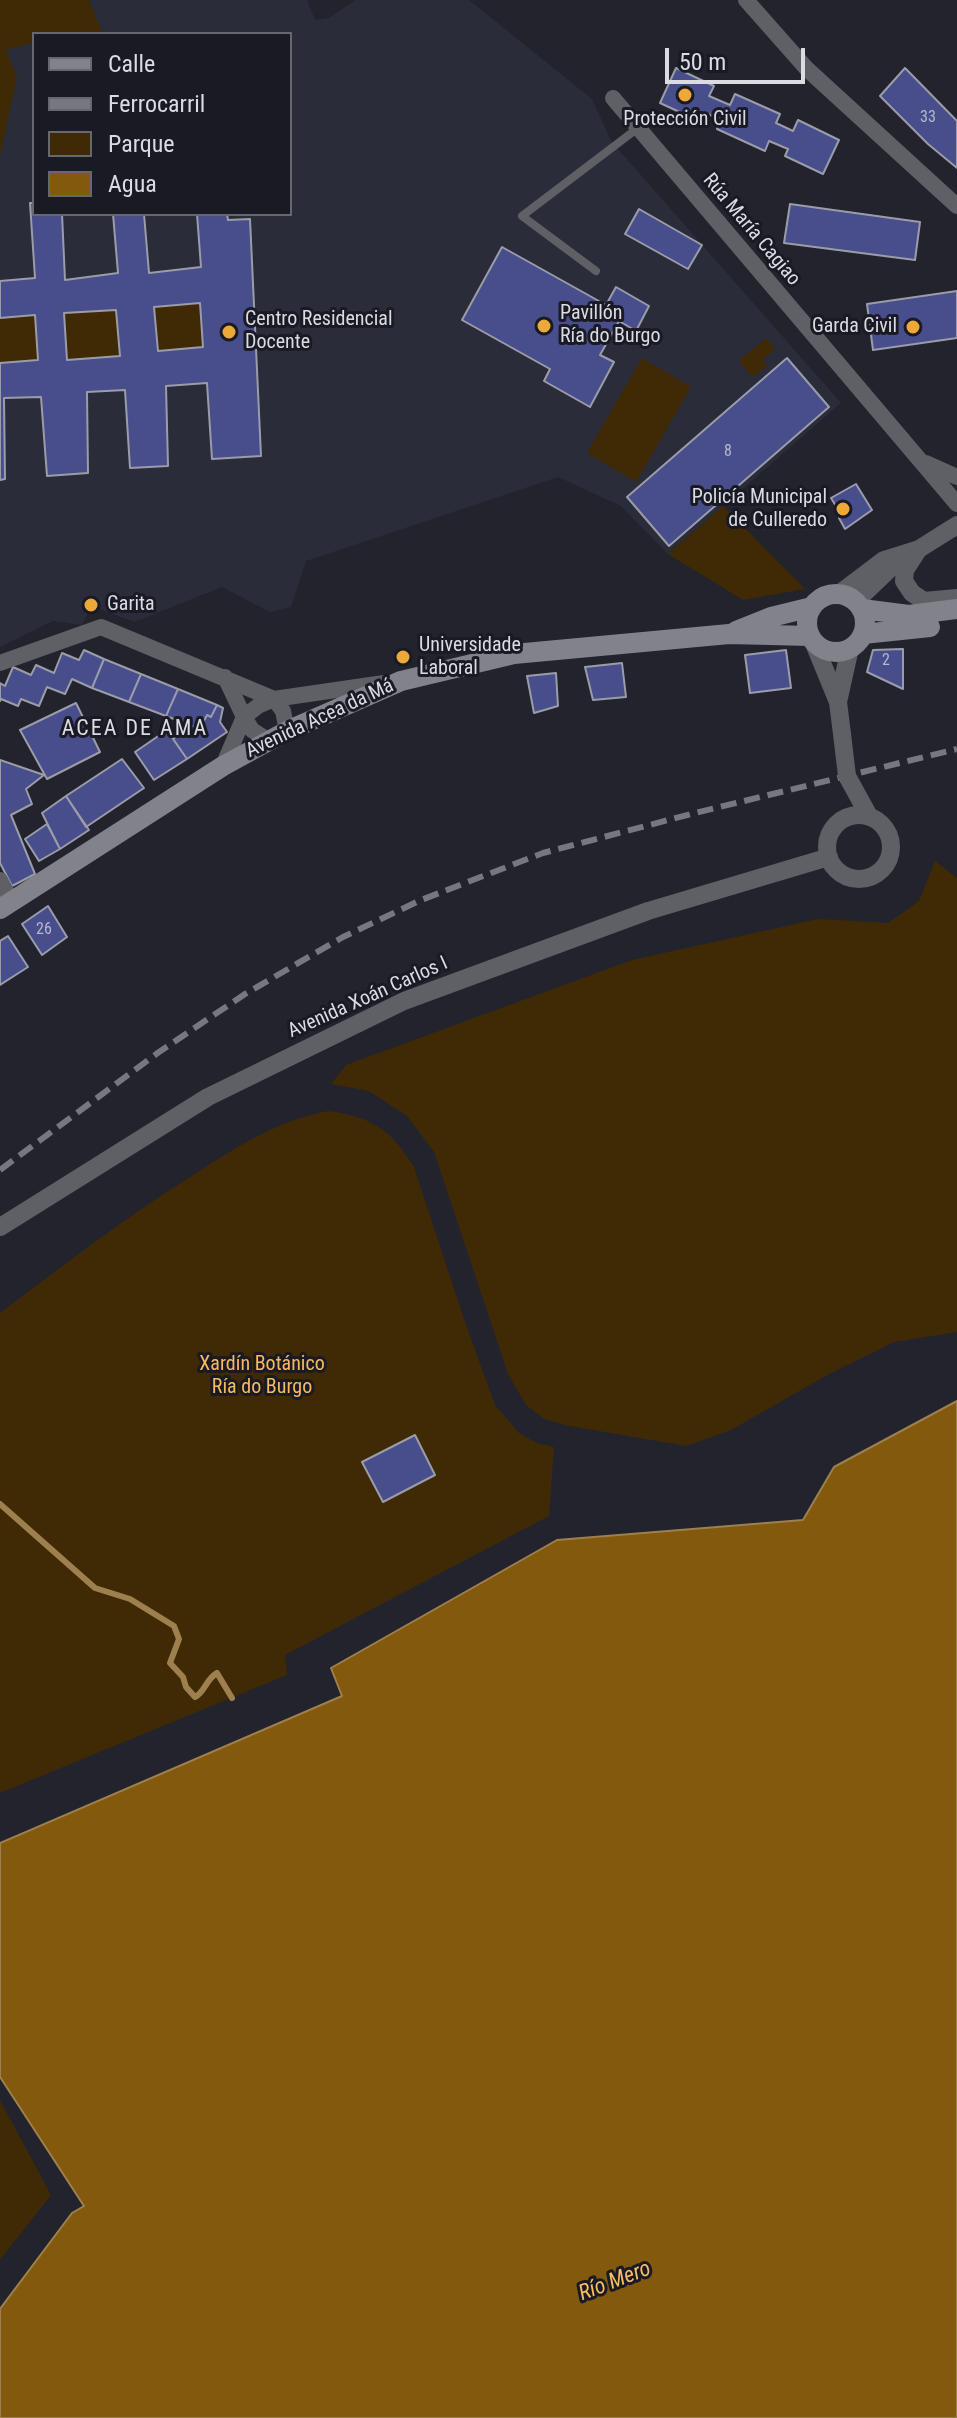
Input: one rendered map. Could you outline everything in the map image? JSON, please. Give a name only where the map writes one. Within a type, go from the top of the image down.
[{"type":"main road","points":[[957,609],[909,615],[823,596],[812,607],[807,621],[812,639],[830,651],[856,641],[957,623]]},
{"type":"main road","points":[[852,601],[865,625],[856,641]]},
{"type":"main road","name":"Avenida Acea da Má","points":[[729,634],[771,617],[812,607]]},
{"type":"main road","name":"Avenida Acea da Má","points":[[6,906],[223,766],[278,736],[401,681],[514,654],[729,634],[812,639]]},
{"type":"street","points":[[746,0],[807,69],[957,206]]},
{"type":"street","name":"Rúa María Cagiao","points":[[613,98],[957,504]]},
{"type":"street","name":"Rúa María Cagiao","points":[[921,461],[957,477]]},
{"type":"street","points":[[852,601],[911,552],[957,525]]},
{"type":"street","points":[[911,552],[904,581],[912,593],[924,601],[957,598]]},
{"type":"street","points":[[0,663],[101,627],[225,677],[274,699],[283,711],[278,736],[252,730],[225,677]]},
{"type":"street","points":[[812,639],[838,702],[847,776],[843,819]]},
{"type":"street","points":[[838,702],[856,641]]},
{"type":"street","points":[[223,766],[244,717],[274,699],[401,681]]},
{"type":"street","points":[[847,776],[869,816]]},
{"type":"street","points":[[851,815],[869,816],[885,826],[892,845],[886,864],[879,872],[870,877],[850,878],[834,866],[829,857],[829,836],[843,819],[851,815]]},
{"type":"street","name":"Avenida Xoán Carlos I","points":[[0,1227],[208,1097],[404,1001],[648,911],[829,857]]},
{"type":"street","points":[[0,880],[6,906]]},
{"type":"lane","points":[[596,271],[522,216],[638,128]]},
{"type":"shaded area","points":[[89,0],[307,0],[315,20],[329,18],[355,0],[469,0],[592,99],[611,141],[841,403],[668,554],[621,506],[558,477],[306,561],[291,607],[270,612],[222,587],[134,622],[92,606],[82,625],[53,621],[0,647],[0,49],[32,42],[32,216],[292,216],[292,32],[101,32]]},
{"type":"green space","points":[[0,0],[89,0],[102,32],[32,32],[32,43],[6,50],[17,77],[0,156]]},
{"type":"green space","points":[[200,303],[203,347],[158,351],[154,307]]},
{"type":"green space","points":[[116,310],[120,356],[67,360],[64,313]]},
{"type":"green space","points":[[35,315],[38,360],[0,363],[0,318]]},
{"type":"green space","points":[[767,338],[775,349],[762,360],[767,366],[752,377],[739,360]]},
{"type":"green space","points":[[642,358],[691,387],[636,482],[587,453]]},
{"type":"green space","points":[[723,506],[805,589],[743,600],[668,554]]},
{"type":"green space","points":[[935,861],[957,878],[957,1332],[894,1342],[831,1373],[731,1430],[686,1446],[564,1425],[543,1418],[526,1405],[508,1374],[434,1152],[407,1116],[369,1091],[331,1084],[346,1065],[632,960],[818,919],[888,923],[919,901]]},
{"type":"green space","name":"Xardín Botánico Ría do Burgo","points":[[328,1111],[356,1117],[378,1127],[397,1143],[414,1167],[495,1405],[519,1433],[537,1443],[554,1447],[549,1516],[285,1655],[287,1675],[0,1793],[0,1313],[120,1224],[226,1154],[275,1128]]},
{"type":"green space","points":[[0,2100],[51,2195],[0,2260]]},
{"type":"water","name":"Río Mero","points":[[957,1401],[957,2418],[0,2418],[0,2309],[72,2213],[84,2206],[0,2077],[0,1843],[342,1696],[331,1668],[557,1540],[803,1520],[834,1467]]},
{"type":"building","points":[[676,68],[714,86],[709,96],[730,105],[735,94],[780,114],[776,123],[793,131],[798,120],[839,140],[823,174],[785,156],[788,149],[769,141],[765,151],[717,129],[721,120],[704,112],[699,121],[660,103]]},
{"type":"building","points":[[905,68],[957,121],[957,168],[880,96]]},
{"type":"building","name":"Centro Residencial Docente","points":[[30,203],[32,216],[62,216],[65,280],[118,273],[113,216],[144,216],[149,273],[201,267],[197,216],[250,219],[261,456],[212,459],[207,383],[166,386],[168,466],[130,468],[125,390],[87,392],[88,473],[47,476],[41,397],[4,398],[5,479],[0,480],[0,363],[38,360],[35,315],[0,318],[0,281],[35,278]],"holes":[[[200,303],[203,347],[158,351],[154,307]],[[116,310],[120,356],[67,360],[64,313]]]},
{"type":"building","points":[[790,204],[920,222],[915,260],[784,243]]},
{"type":"building","points":[[639,209],[702,245],[688,269],[625,234]]},
{"type":"building","name":"Pavillón Ría do Burgo","points":[[502,247],[606,305],[616,287],[649,306],[636,331],[619,321],[600,355],[614,362],[590,407],[544,381],[550,369],[462,320]]},
{"type":"building","points":[[957,291],[957,338],[873,350],[867,304]]},
{"type":"building","points":[[787,358],[829,407],[669,546],[627,497]]},
{"type":"building","points":[[856,484],[872,510],[845,529],[839,518],[842,516],[831,498]]},
{"type":"building","name":"Garita","points":[[88,599],[98,603],[95,611],[85,607]]},
{"type":"building","points":[[903,649],[903,689],[867,672],[873,650]]},
{"type":"building","points":[[84,650],[104,659],[92,688],[72,679],[65,694],[47,687],[39,706],[21,699],[18,706],[0,701],[0,683],[5,686],[13,667],[31,675],[36,665],[54,673],[62,653],[79,660]]},
{"type":"building","points":[[786,650],[791,688],[750,693],[745,655]]},
{"type":"building","points":[[104,659],[141,674],[129,702],[92,688]]},
{"type":"building","points":[[622,663],[626,697],[593,700],[585,667]]},
{"type":"building","points":[[556,673],[558,706],[534,713],[527,676]]},
{"type":"building","points":[[141,674],[178,689],[166,716],[129,702]]},
{"type":"building","points":[[178,689],[217,705],[211,717],[207,715],[204,721],[199,719],[195,727],[166,716]]},
{"type":"building","points":[[76,703],[100,752],[47,779],[20,730]]},
{"type":"building","points":[[217,705],[223,708],[220,722],[227,732],[187,759],[173,739],[189,725],[195,727],[199,719],[204,721],[207,715],[211,717]]},
{"type":"building","points":[[167,730],[187,759],[154,780],[135,752]]},
{"type":"building","points":[[122,759],[144,788],[86,827],[66,796]]},
{"type":"building","points":[[0,760],[44,775],[26,789],[32,804],[11,815],[35,874],[12,886],[0,863]]},
{"type":"building","points":[[66,796],[89,830],[60,849],[42,813]]},
{"type":"building","points":[[47,824],[60,849],[39,861],[25,839]]},
{"type":"building","points":[[48,906],[67,937],[42,955],[22,924]]},
{"type":"building","points":[[8,936],[28,967],[0,985],[0,941]]},
{"type":"building","points":[[415,1435],[435,1475],[383,1502],[362,1462]]},
{"type":"waterway","points":[[0,1504],[95,1588],[130,1599],[174,1626],[179,1639],[170,1663],[195,1697],[217,1673],[232,1698]]},
{"type":"railway","points":[[0,1170],[159,1052],[245,994],[343,937],[421,900],[543,853],[957,749]]},
{"type":"place","name":"Protección Civil","points":[[685,95]]},
{"type":"place","name":"Pavillón Ría do Burgo","points":[[544,326]]},
{"type":"place","name":"Garda Civil","points":[[913,327]]},
{"type":"place","name":"Centro Residencial Docente","points":[[229,332]]},
{"type":"place","name":"Policía Municipal de Culleredo","points":[[843,509]]},
{"type":"place","name":"Garita","points":[[91,605]]},
{"type":"place","name":"Universidade Laboral","points":[[403,657]]},
{"type":"district","name":"ACEA DE AMA","points":[[135,729]]}]
